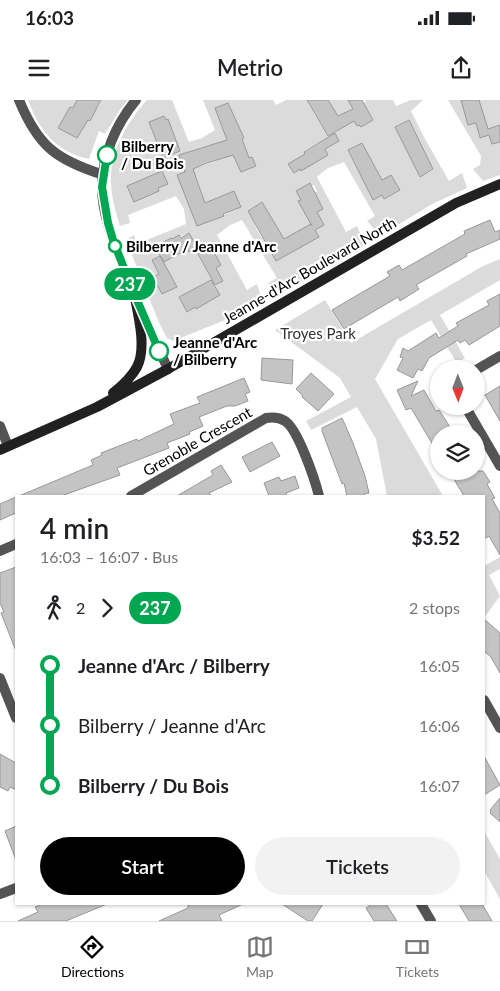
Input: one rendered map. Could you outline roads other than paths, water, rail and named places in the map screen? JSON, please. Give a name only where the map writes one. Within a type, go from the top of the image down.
[{"type":"main road","name":"Jeanne-d'Arc Boulevard North","points":[[4,448],[97,407],[168,369],[456,202],[500,184]]},
{"type":"main road","points":[[97,407],[129,379],[138,366],[141,345],[134,293]]},
{"type":"street","points":[[20,100],[32,129],[48,148],[78,166],[104,175]]},
{"type":"street","points":[[136,100],[121,120],[114,136],[108,154],[102,187],[113,240],[168,369]]},
{"type":"street","points":[[485,365],[500,356]]},
{"type":"street","points":[[470,415],[500,466]]},
{"type":"street","name":"Grenoble Crescent","points":[[133,495],[266,418],[275,417],[284,420],[290,425],[309,466],[319,495]]},
{"type":"street","points":[[0,426],[4,448]]},
{"type":"street","points":[[0,551],[15,544]]},
{"type":"street","points":[[0,678],[15,716]]},
{"type":"street","points":[[485,702],[500,728]]},
{"type":"street","points":[[0,894],[15,888]]},
{"type":"street","points":[[422,905],[431,921]]},
{"type":"place","name":"Bilberry / Du Bois","points":[[107,155]]},
{"type":"place","name":"Bilberry / Jeanne d'Arc","points":[[115,246]]},
{"type":"place","name":"Jeanne d'Arc / Bilberry","points":[[159,351]]},
{"type":"park label","name":"Troyes Park","points":[[318,333]]}]
